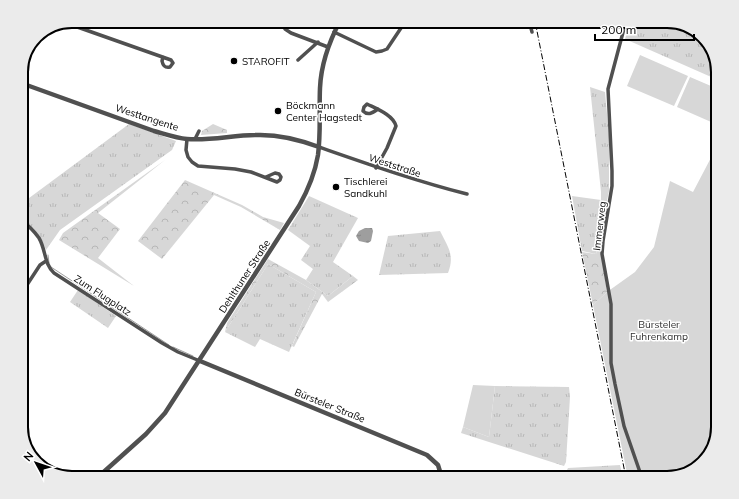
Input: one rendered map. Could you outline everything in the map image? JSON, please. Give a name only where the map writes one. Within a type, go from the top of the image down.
[{"type":"street","points":[[80,28],[163,57]]},
{"type":"street","points":[[285,28],[291,33],[328,46]]},
{"type":"street","name":"Dehlthuner Straße","points":[[105,471],[146,434],[160,419],[200,361],[299,206],[314,171],[319,147],[321,71],[328,46],[336,28]]},
{"type":"street","points":[[334,32],[376,52],[387,49],[401,28]]},
{"type":"street","points":[[531,28],[532,32]]},
{"type":"street","name":"Immerweg","points":[[624,28],[608,88],[612,186],[602,254],[611,304],[611,363],[624,426],[640,471]]},
{"type":"street","points":[[298,60],[318,42]]},
{"type":"street","name":"Westtangente","points":[[28,86],[154,131],[187,139],[256,134],[276,135],[292,138],[319,147]]},
{"type":"street","points":[[376,168],[387,148],[396,126],[395,122],[391,118],[378,109]]},
{"type":"street","points":[[195,139],[196,134],[200,131]]},
{"type":"street","points":[[187,139],[186,150],[188,157],[198,166],[235,169],[266,177]]},
{"type":"street","name":"Weststraße","points":[[319,147],[376,168],[467,194]]},
{"type":"street","name":"Zum Flugplatz","points":[[28,225],[39,239],[46,255],[46,261],[54,273],[178,352],[200,361]]},
{"type":"street","points":[[28,283],[40,264],[46,261]]},
{"type":"street","name":"Bürsteler Straße","points":[[200,361],[426,455],[436,462],[441,471]]},
{"type":"green space","points":[[628,28],[667,28],[681,30],[691,35],[704,48],[711,67],[711,77],[625,39]]},
{"type":"green space","points":[[640,55],[688,76],[674,106],[627,86]]},
{"type":"green space","points":[[690,77],[711,86],[711,122],[677,107]]},
{"type":"green space","points":[[590,87],[605,92],[609,136],[609,191],[596,254],[582,251],[572,196],[601,200]]},
{"type":"green space","points":[[129,124],[176,141],[172,150],[60,230],[46,250],[36,232],[28,223],[28,199]]},
{"type":"green space","points":[[213,124],[227,130],[227,133],[201,135],[202,131]]},
{"type":"green space","name":"Bürsteler Fuhrenkamp","points":[[711,158],[711,432],[709,441],[700,456],[684,468],[672,471],[627,471],[593,305],[607,292],[635,272],[654,247],[670,181],[693,192]]},
{"type":"green space","points":[[165,160],[98,213],[120,229],[98,258],[134,286],[59,240],[63,233]]},
{"type":"green space","points":[[185,180],[242,205],[263,217],[284,223],[280,230],[241,207],[214,195],[162,259],[138,241]]},
{"type":"green space","points":[[309,196],[358,218],[333,262],[353,276],[328,296],[306,280],[313,269],[301,260],[310,246],[288,230]]},
{"type":"green space","points":[[607,201],[601,253],[607,292],[593,305],[582,252],[596,254]]},
{"type":"green space","points":[[440,231],[451,256],[448,273],[379,275],[388,236]]},
{"type":"green space","points":[[268,259],[306,280],[328,296],[353,276],[358,280],[328,302],[322,294],[294,347],[292,346],[316,292],[268,264],[225,332],[227,323]]},
{"type":"green space","points":[[268,264],[316,292],[289,352],[260,339],[255,347],[225,332]]},
{"type":"green space","points":[[78,290],[116,316],[108,328],[70,302]]},
{"type":"green space","points":[[473,385],[495,386],[489,437],[463,427]]},
{"type":"green space","points":[[495,386],[569,387],[570,397],[566,462],[564,466],[461,433],[463,427],[489,437]]},
{"type":"green space","points":[[620,465],[621,471],[566,471],[568,468]]},
{"type":"water","points":[[365,228],[372,228],[373,231],[371,241],[368,243],[359,241],[356,236],[359,231]]},
{"type":"waterway","points":[[48,255],[49,263]]},
{"type":"waterway","points":[[51,267],[169,345]]},
{"type":"waterway","points":[[173,347],[193,356]]},
{"type":"railway","points":[[536,28],[625,471]]},
{"type":"place","name":"STAROFIT","points":[[234,61]]},
{"type":"place","name":"Böckmann Center Hagstedt","points":[[278,111]]},
{"type":"place","name":"Tischlerei Sandkuhl","points":[[336,187]]}]
